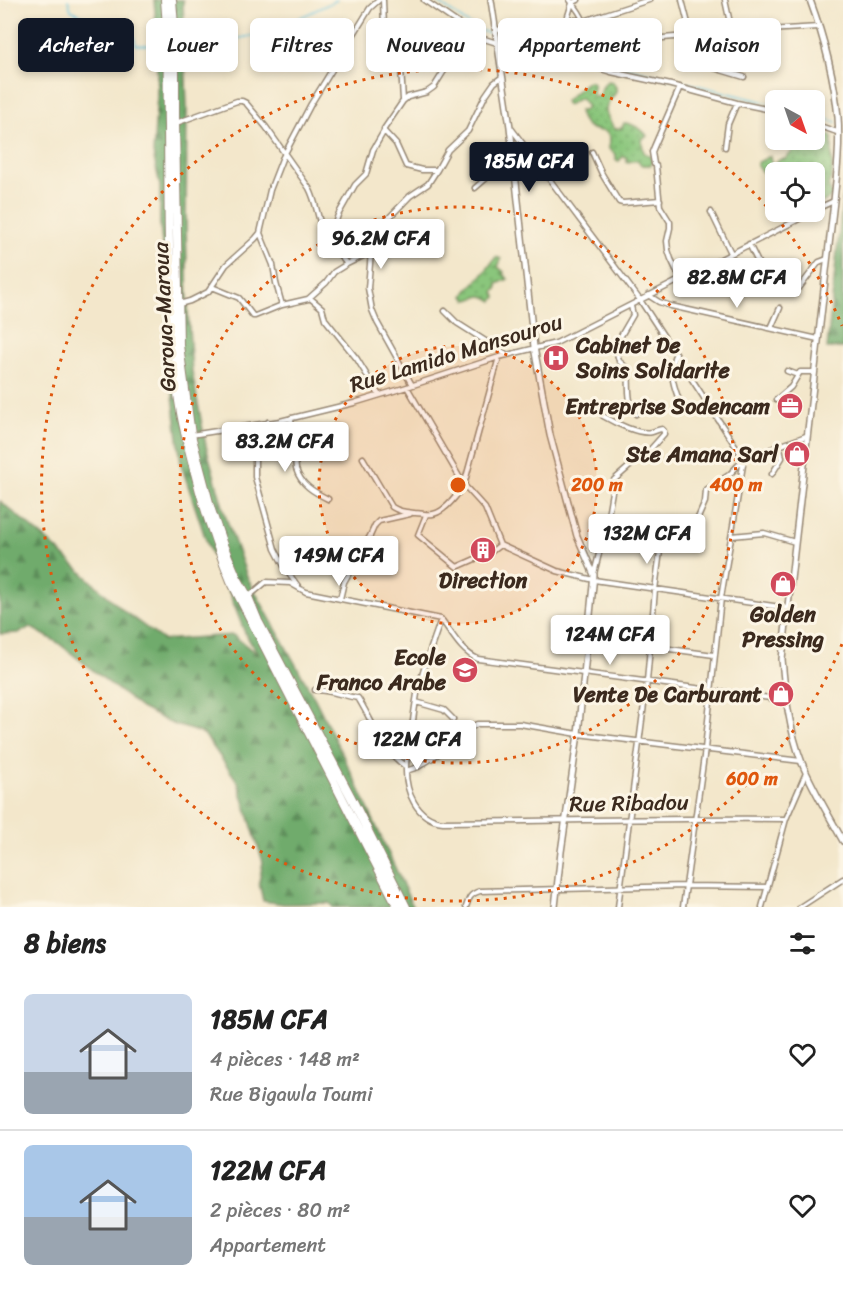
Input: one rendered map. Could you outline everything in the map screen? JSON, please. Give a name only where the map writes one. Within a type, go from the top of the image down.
[{"type":"highway","name":"Garoua-Maroua","points":[[165,0],[168,18]]},
{"type":"highway","name":"Garoua-Maroua","points":[[172,0],[172,18]]},
{"type":"highway","name":"Garoua-Maroua","points":[[171,72],[168,116],[171,315],[178,396],[205,512],[231,581],[398,907]]},
{"type":"highway","name":"Garoua-Maroua","points":[[173,72],[179,345],[191,435],[211,510],[223,545],[258,621],[406,907]]},
{"type":"street","points":[[381,0],[386,38],[401,68],[403,101]]},
{"type":"street","points":[[178,304],[196,299],[208,292],[226,264],[260,233],[270,190],[285,153],[311,104],[370,8],[381,0]]},
{"type":"street","points":[[424,0],[450,18]]},
{"type":"street","points":[[490,0],[510,128],[534,347],[550,435],[577,536],[594,578]]},
{"type":"street","points":[[571,2],[578,0]]},
{"type":"street","points":[[593,18],[649,0]]},
{"type":"street","points":[[682,0],[687,18]]},
{"type":"street","points":[[725,0],[729,18]]},
{"type":"street","points":[[810,0],[820,27],[832,75],[838,119],[837,163],[782,658],[785,700],[795,741],[807,773],[843,840]]},
{"type":"street","points":[[567,18],[571,2]]},
{"type":"street","points":[[571,2],[582,18]]},
{"type":"street","points":[[781,29],[820,27]]},
{"type":"street","points":[[486,39],[765,109]]},
{"type":"street","points":[[329,241],[338,215],[355,186],[366,174],[373,150],[384,129],[403,101],[434,87],[443,72]]},
{"type":"street","points":[[727,72],[744,77]]},
{"type":"street","points":[[502,77],[494,83],[485,96],[468,131],[448,150],[428,184],[410,196],[389,217],[379,231],[371,252],[368,288],[372,310],[409,386],[464,485],[485,508],[500,545],[557,571],[655,590],[787,608]]},
{"type":"street","points":[[680,87],[652,152],[660,206],[670,222],[667,241],[671,259],[680,278]]},
{"type":"street","points":[[175,123],[242,101],[266,127],[314,198],[322,230],[347,264]]},
{"type":"street","points":[[725,147],[728,124],[736,103]]},
{"type":"street","points":[[825,127],[837,131]]},
{"type":"street","points":[[510,128],[640,300],[744,459],[714,655],[705,749],[682,907]]},
{"type":"street","points":[[384,131],[396,144],[406,166],[422,170],[437,170]]},
{"type":"street","points":[[592,152],[602,174],[619,201],[622,203],[660,200]]},
{"type":"street","points":[[475,188],[498,168],[514,163]]},
{"type":"street","name":"Rue Lamido Mansourou","points":[[825,206],[834,201]]},
{"type":"street","points":[[711,212],[731,253]]},
{"type":"street","name":"Rue Lamido Mansourou","points":[[191,435],[291,418],[379,395],[534,347],[556,343],[792,222]]},
{"type":"street","points":[[260,233],[273,265],[282,305]]},
{"type":"street","points":[[748,244],[767,281]]},
{"type":"street","points":[[212,287],[236,295],[254,316],[282,305],[310,298],[332,274],[371,252]]},
{"type":"street","points":[[800,287],[819,262],[827,259]]},
{"type":"street","points":[[648,295],[671,306],[818,339]]},
{"type":"street","points":[[310,298],[322,308],[325,320],[357,359],[379,395]]},
{"type":"street","points":[[631,306],[633,315],[615,346],[619,361],[628,369],[629,398],[631,408],[636,414]]},
{"type":"street","points":[[771,328],[780,308]]},
{"type":"street","points":[[445,311],[462,326],[507,355]]},
{"type":"street","points":[[676,353],[672,377],[684,413]]},
{"type":"street","points":[[363,458],[392,507],[399,511],[426,515],[437,514],[458,495],[464,485],[499,357]]},
{"type":"street","points":[[787,371],[798,375]]},
{"type":"street","points":[[776,400],[791,387],[800,372],[814,372]]},
{"type":"street","points":[[555,907],[578,734],[594,578],[614,480],[647,453],[664,434],[662,429],[653,432],[636,431],[603,416]]},
{"type":"street","points":[[291,418],[298,477],[315,493],[328,499]]},
{"type":"street","points":[[268,422],[263,430],[255,459],[255,477],[275,549],[286,570],[300,589]]},
{"type":"street","points":[[694,527],[705,502],[706,490],[729,475],[744,459],[807,436]]},
{"type":"street","points":[[772,474],[782,458],[780,447]]},
{"type":"street","points":[[340,598],[344,582],[375,525],[379,521],[418,513]]},
{"type":"street","points":[[426,515],[418,535],[457,567],[491,552],[500,545]]},
{"type":"street","points":[[732,536],[764,533],[795,542]]},
{"type":"street","points":[[618,907],[640,741],[661,543]]},
{"type":"street","points":[[248,597],[266,582],[290,583],[306,592],[441,619],[463,648],[474,658],[785,700]]},
{"type":"street","points":[[406,769],[417,693],[441,619]]},
{"type":"street","points":[[588,638],[714,655]]},
{"type":"street","points":[[315,690],[328,690],[358,699],[384,745],[394,759],[406,769],[418,767],[477,724],[520,724],[578,734],[802,761]]},
{"type":"street","points":[[416,702],[444,711],[453,719]]},
{"type":"street","name":"Rue Ribadou","points":[[406,769],[409,793],[415,804],[421,813],[435,821],[786,819]]},
{"type":"street","points":[[762,907],[786,819],[807,773]]},
{"type":"street","points":[[800,907],[843,879]]},
{"type":"street","points":[[466,907],[473,893],[480,891],[685,886],[768,887]]},
{"type":"green space","points":[[154,0],[183,0],[184,18],[156,18]]},
{"type":"green space","points":[[157,72],[186,72],[186,221],[192,372],[206,446],[226,518],[248,579],[315,699],[413,907],[333,907],[329,903],[284,904],[263,901],[259,882],[263,862],[238,782],[204,734],[173,724],[141,708],[57,642],[30,627],[19,633],[0,634],[0,501],[49,542],[125,612],[163,640],[233,635],[258,655],[245,633],[209,549],[181,464],[167,344],[166,280],[160,225],[160,186],[153,153]]},
{"type":"green space","points":[[588,81],[594,85],[592,96],[598,97],[604,84],[608,81],[613,82],[616,90],[607,105],[608,118],[614,129],[622,128],[624,123],[627,123],[637,127],[647,136],[641,139],[644,153],[651,156],[653,161],[651,165],[642,165],[636,160],[628,162],[623,156],[619,161],[616,160],[616,155],[609,149],[610,137],[606,132],[592,129],[583,120],[579,111],[587,107],[581,98],[567,105],[565,101]]},
{"type":"green space","points":[[830,135],[832,137],[832,174],[828,186],[832,195],[825,201],[825,162],[776,162],[785,159],[791,150],[825,150],[826,137]]},
{"type":"green space","points":[[770,156],[771,162],[765,162],[765,175],[757,163]]},
{"type":"green space","points":[[843,193],[843,348],[827,348]]},
{"type":"green space","points":[[496,257],[501,259],[498,267],[508,279],[497,284],[494,292],[496,297],[493,301],[482,296],[467,300],[464,296],[467,291]]},
{"type":"waterway","points":[[68,0],[71,10],[95,22],[120,27],[130,23],[136,45],[146,45]]},
{"type":"waterway","points":[[238,39],[270,32],[337,0]]},
{"type":"waterway","points":[[435,0],[477,30],[765,102]]},
{"type":"waterway","points":[[825,118],[836,122]]},
{"type":"place","name":"Cabinet De Soins Solidarite","points":[[556,358]]},
{"type":"place","name":"Entreprise Sodencam","points":[[790,406]]},
{"type":"place","name":"Ste Amana Sarl","points":[[797,454]]},
{"type":"place","name":"Direction","points":[[483,550]]},
{"type":"place","name":"Golden Pressing","points":[[783,584]]},
{"type":"place","name":"Ecole Franco Arabe","points":[[465,670]]},
{"type":"place","name":"Vente De Carburant","points":[[781,694]]}]
